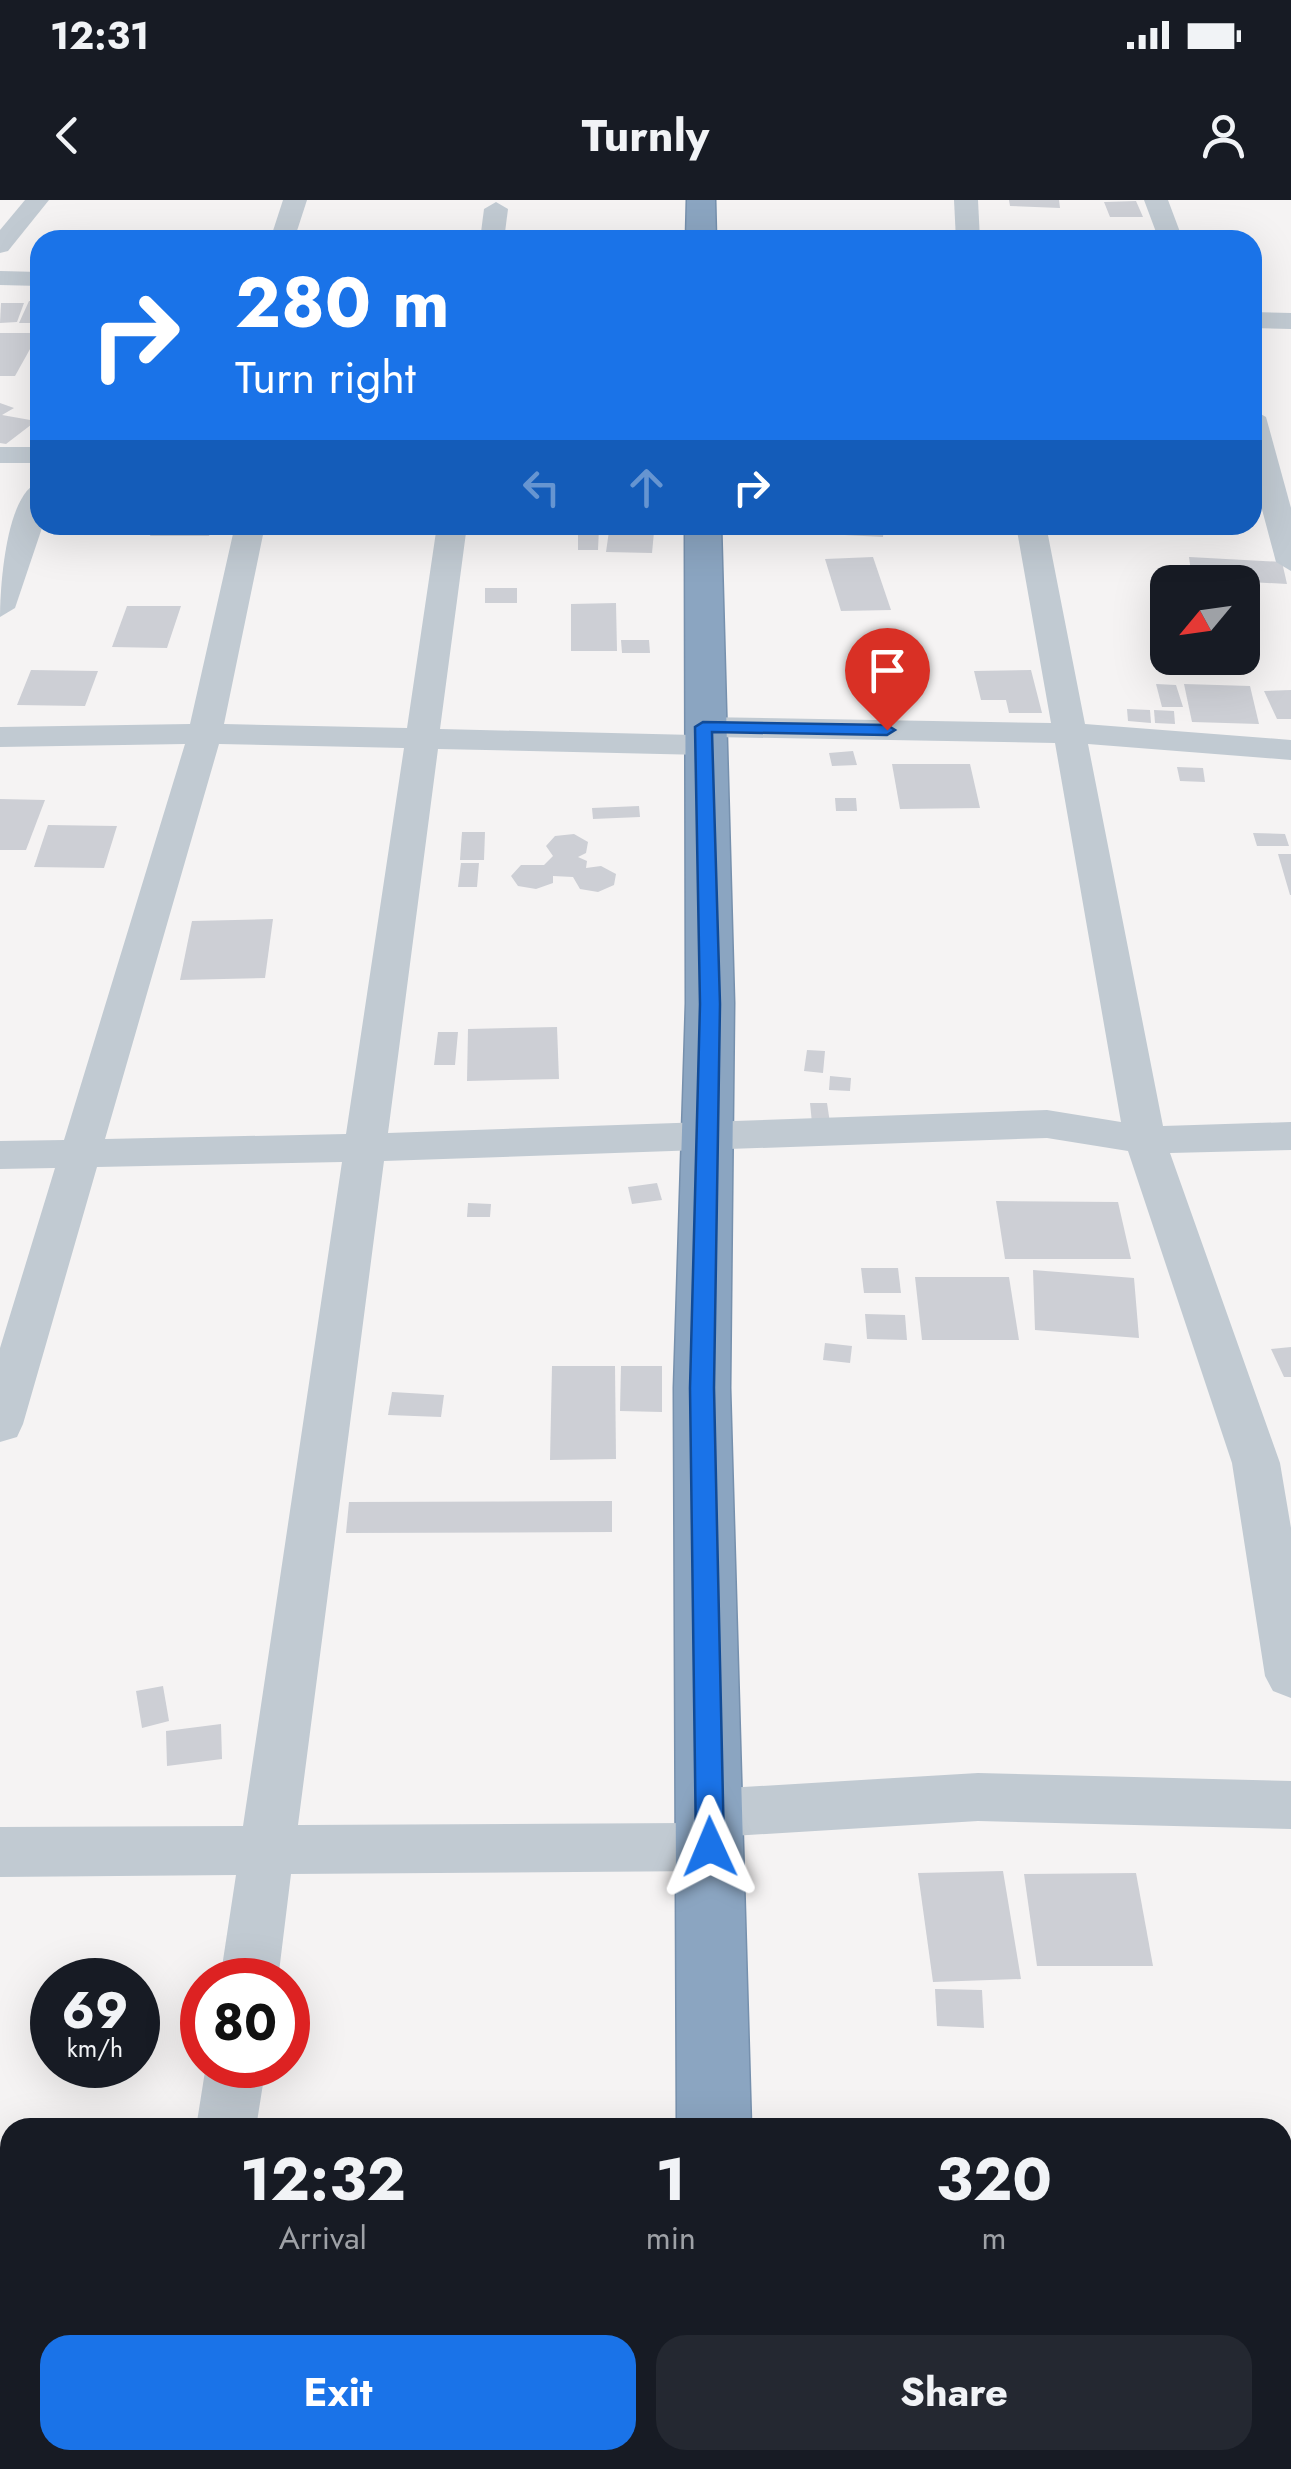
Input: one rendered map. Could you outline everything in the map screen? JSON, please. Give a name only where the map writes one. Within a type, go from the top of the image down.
[{"type":"highway","points":[[701,200],[702,230]]},
{"type":"highway","points":[[703,535],[710,1004],[702,1388],[714,2118]]},
{"type":"street","points":[[0,246],[38,200]]},
{"type":"street","points":[[285,230],[294,200]]},
{"type":"street","points":[[966,200],[968,230]]},
{"type":"street","points":[[1156,200],[1167,230]]},
{"type":"street","points":[[493,230],[496,209]]},
{"type":"street","points":[[0,278],[30,279]]},
{"type":"street","points":[[1262,321],[1291,322]]},
{"type":"street","points":[[1262,444],[1290,553]]},
{"type":"street","points":[[0,456],[30,455]]},
{"type":"street","points":[[0,608],[30,520]]},
{"type":"street","points":[[0,1424],[204,734],[248,535]]},
{"type":"street","points":[[251,1958],[451,535]]},
{"type":"street","points":[[1033,535],[1145,1140],[1256,1463],[1291,1676]]},
{"type":"street","points":[[0,737],[204,734],[425,739],[1071,733],[1291,750]]},
{"type":"street","points":[[0,1155],[367,1148],[1047,1124],[1145,1140],[1291,1136]]},
{"type":"street","points":[[0,1852],[268,1850],[710,1830],[978,1797],[1291,1805]]},
{"type":"street","points":[[228,2118],[232,2088]]},
{"type":"building","points":[[1009,200],[1059,200],[1060,208],[1010,206]]},
{"type":"building","points":[[1136,201],[1143,217],[1110,217],[1104,202]]},
{"type":"building","points":[[29,301],[30,301],[30,323],[19,323]]},
{"type":"building","points":[[1,303],[24,303],[17,322],[0,323]]},
{"type":"building","points":[[0,333],[30,333],[30,349],[15,376],[0,376]]},
{"type":"building","points":[[0,403],[14,408],[2,415],[30,420],[30,426],[6,444],[0,443]]},
{"type":"building","points":[[578,535],[599,535],[598,550],[578,550]]},
{"type":"building","points":[[608,535],[654,535],[652,553],[606,552]]},
{"type":"building","points":[[873,557],[891,610],[841,611],[825,559]]},
{"type":"building","points":[[1189,557],[1282,562],[1287,584],[1260,583],[1260,565],[1190,565]]},
{"type":"building","points":[[485,588],[517,588],[517,603],[485,603]]},
{"type":"building","points":[[616,603],[617,651],[571,651],[571,604]]},
{"type":"building","points":[[127,606],[181,606],[167,648],[112,647]]},
{"type":"building","points":[[621,640],[649,640],[650,653],[622,653]]},
{"type":"building","points":[[31,670],[98,671],[85,706],[17,705]]},
{"type":"building","points":[[1031,670],[1042,713],[1009,713],[1006,700],[981,700],[974,671]]},
{"type":"building","points":[[1156,684],[1176,685],[1183,707],[1162,707]]},
{"type":"building","points":[[1184,684],[1250,686],[1259,724],[1192,722]]},
{"type":"building","points":[[1291,690],[1291,719],[1277,719],[1264,691]]},
{"type":"building","points":[[1127,709],[1150,710],[1151,723],[1128,721]]},
{"type":"building","points":[[1154,710],[1174,711],[1175,724],[1155,723]]},
{"type":"building","points":[[853,751],[857,765],[832,766],[829,753]]},
{"type":"building","points":[[892,764],[970,764],[980,808],[900,809]]},
{"type":"building","points":[[1177,767],[1203,768],[1205,782],[1180,781]]},
{"type":"building","points":[[835,798],[856,798],[857,811],[836,811]]},
{"type":"building","points":[[0,799],[45,800],[26,850],[0,850]]},
{"type":"building","points":[[639,806],[640,817],[593,819],[592,808]]},
{"type":"building","points":[[48,825],[117,826],[104,868],[34,867]]},
{"type":"building","points":[[462,832],[485,832],[484,860],[460,860]]},
{"type":"building","points":[[1253,833],[1285,834],[1289,846],[1257,846]]},
{"type":"building","points":[[574,834],[588,842],[586,853],[578,857],[587,861],[586,868],[601,866],[616,874],[614,885],[598,892],[580,889],[573,877],[553,876],[553,883],[536,889],[518,886],[511,876],[521,865],[544,865],[553,856],[546,846],[555,836]]},
{"type":"building","points":[[1278,854],[1291,854],[1291,895],[1290,895]]},
{"type":"building","points":[[461,863],[479,863],[477,887],[458,887]]},
{"type":"building","points":[[273,919],[265,978],[180,980],[192,921]]},
{"type":"building","points":[[557,1027],[559,1079],[467,1081],[468,1029]]},
{"type":"building","points":[[438,1032],[458,1032],[455,1065],[434,1065]]},
{"type":"building","points":[[807,1050],[825,1051],[823,1073],[804,1071]]},
{"type":"building","points":[[830,1076],[851,1078],[850,1091],[829,1090]]},
{"type":"building","points":[[810,1103],[827,1103],[830,1123],[812,1123]]},
{"type":"building","points":[[657,1183],[662,1200],[632,1204],[628,1187]]},
{"type":"building","points":[[996,1201],[1118,1202],[1131,1259],[1005,1259]]},
{"type":"building","points":[[468,1203],[491,1204],[490,1217],[467,1217]]},
{"type":"building","points":[[861,1268],[898,1268],[901,1293],[864,1293]]},
{"type":"building","points":[[1033,1270],[1134,1278],[1139,1338],[1035,1330]]},
{"type":"building","points":[[915,1277],[1009,1277],[1019,1340],[922,1340]]},
{"type":"building","points":[[865,1314],[905,1315],[907,1340],[867,1339]]},
{"type":"building","points":[[825,1343],[852,1346],[850,1363],[823,1360]]},
{"type":"building","points":[[1291,1347],[1291,1377],[1284,1377],[1271,1349]]},
{"type":"building","points":[[552,1366],[615,1366],[616,1459],[550,1460]]},
{"type":"building","points":[[621,1366],[662,1366],[662,1412],[620,1411]]},
{"type":"building","points":[[392,1392],[444,1395],[441,1417],[388,1415]]},
{"type":"building","points":[[612,1501],[612,1532],[346,1533],[349,1502]]},
{"type":"building","points":[[163,1686],[169,1721],[142,1728],[136,1691]]},
{"type":"building","points":[[221,1724],[222,1759],[167,1766],[166,1731]]},
{"type":"building","points":[[1003,1871],[1021,1979],[933,1982],[918,1873]]},
{"type":"building","points":[[1136,1873],[1153,1966],[1037,1966],[1024,1874]]},
{"type":"building","points":[[935,1989],[982,1990],[984,2028],[937,2026]]},
{"type":"route","points":[[710,1847],[702,1388],[710,1004],[703,727],[887,730]]}]
